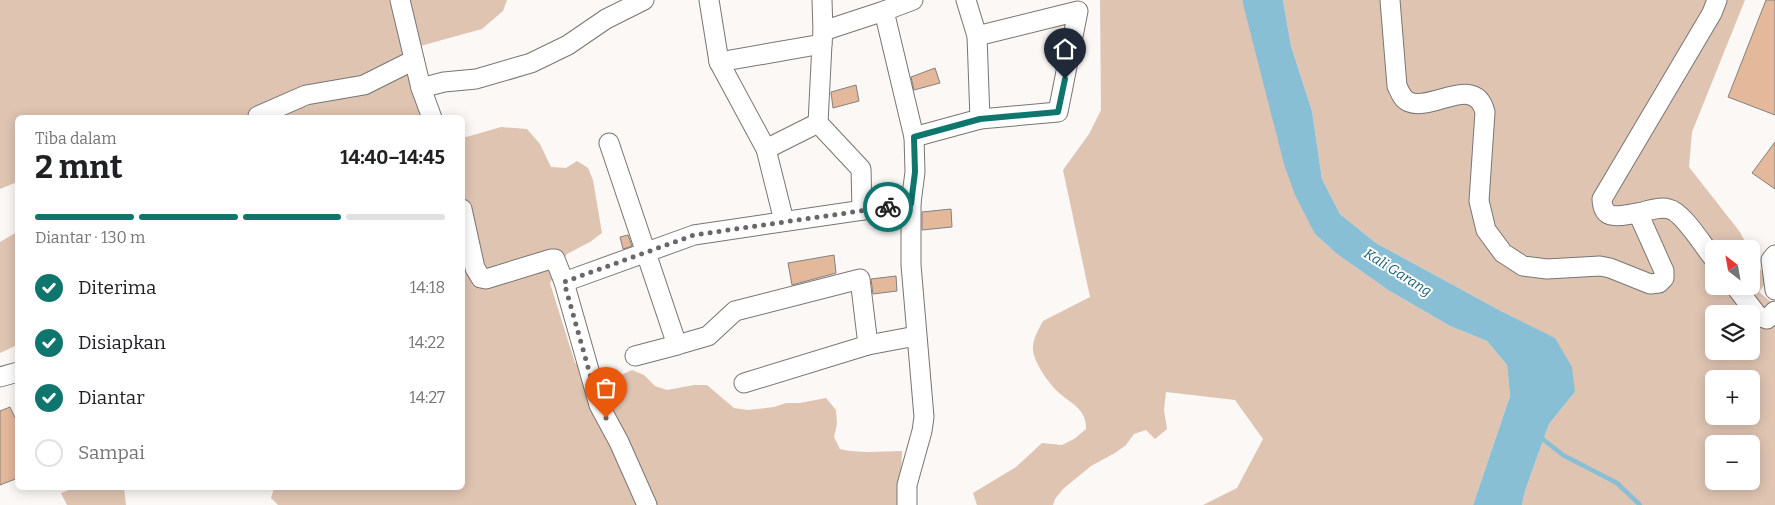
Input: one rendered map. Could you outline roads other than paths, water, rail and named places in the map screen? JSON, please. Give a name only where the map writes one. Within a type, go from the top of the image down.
[{"type":"street","points":[[400,0],[421,88],[431,115]]},
{"type":"street","points":[[421,88],[444,82],[476,80],[531,63],[568,45],[606,19],[644,0]]},
{"type":"street","points":[[709,0],[719,62],[766,149],[784,221]]},
{"type":"street","points":[[822,0],[823,37],[818,123],[861,169],[862,210]]},
{"type":"street","points":[[719,62],[823,37],[913,0]]},
{"type":"street","points":[[966,0],[977,36],[980,119]]},
{"type":"street","points":[[1390,0],[1397,86],[1402,96],[1409,102],[1418,103],[1467,94],[1478,97],[1484,104],[1478,201],[1486,230],[1503,253],[1523,266],[1547,269],[1600,266],[1610,268],[1650,284],[1659,283],[1664,278],[1664,271],[1638,213]]},
{"type":"street","points":[[1705,247],[1680,215],[1671,209],[1659,208],[1614,216],[1607,214],[1602,208],[1602,199],[1712,13],[1717,0]]},
{"type":"street","points":[[884,11],[914,137],[915,172],[911,204],[911,265],[924,416],[922,431],[907,484],[906,505]]},
{"type":"street","points":[[914,137],[980,119],[1058,112],[1078,11],[977,36]]},
{"type":"street","points":[[260,115],[306,95],[364,85],[414,60]]},
{"type":"street","points":[[766,149],[818,123]]},
{"type":"street","points":[[609,143],[677,344]]},
{"type":"street","points":[[564,282],[694,235],[911,204]]},
{"type":"street","points":[[465,223],[475,268],[470,277],[486,278],[555,259],[564,282],[600,405],[623,449],[646,505]]},
{"type":"street","points":[[1775,254],[1770,260],[1775,290]]},
{"type":"street","points":[[634,356],[708,336],[735,311],[860,279],[868,345]]},
{"type":"street","points":[[1742,295],[1758,316],[1767,319],[1775,311]]},
{"type":"street","points":[[744,383],[868,345],[916,336]]},
{"type":"street","points":[[0,377],[15,373]]},
{"type":"water","name":"Kali Garang","points":[[1242,0],[1283,0],[1291,46],[1312,111],[1322,179],[1340,214],[1376,243],[1555,338],[1572,367],[1575,392],[1549,424],[1525,491],[1522,505],[1473,505],[1510,396],[1507,365],[1487,341],[1450,326],[1388,290],[1337,254],[1315,234],[1295,195],[1284,164]]},
{"type":"waterway","points":[[1540,437],[1563,455],[1617,483],[1640,505]]}]
